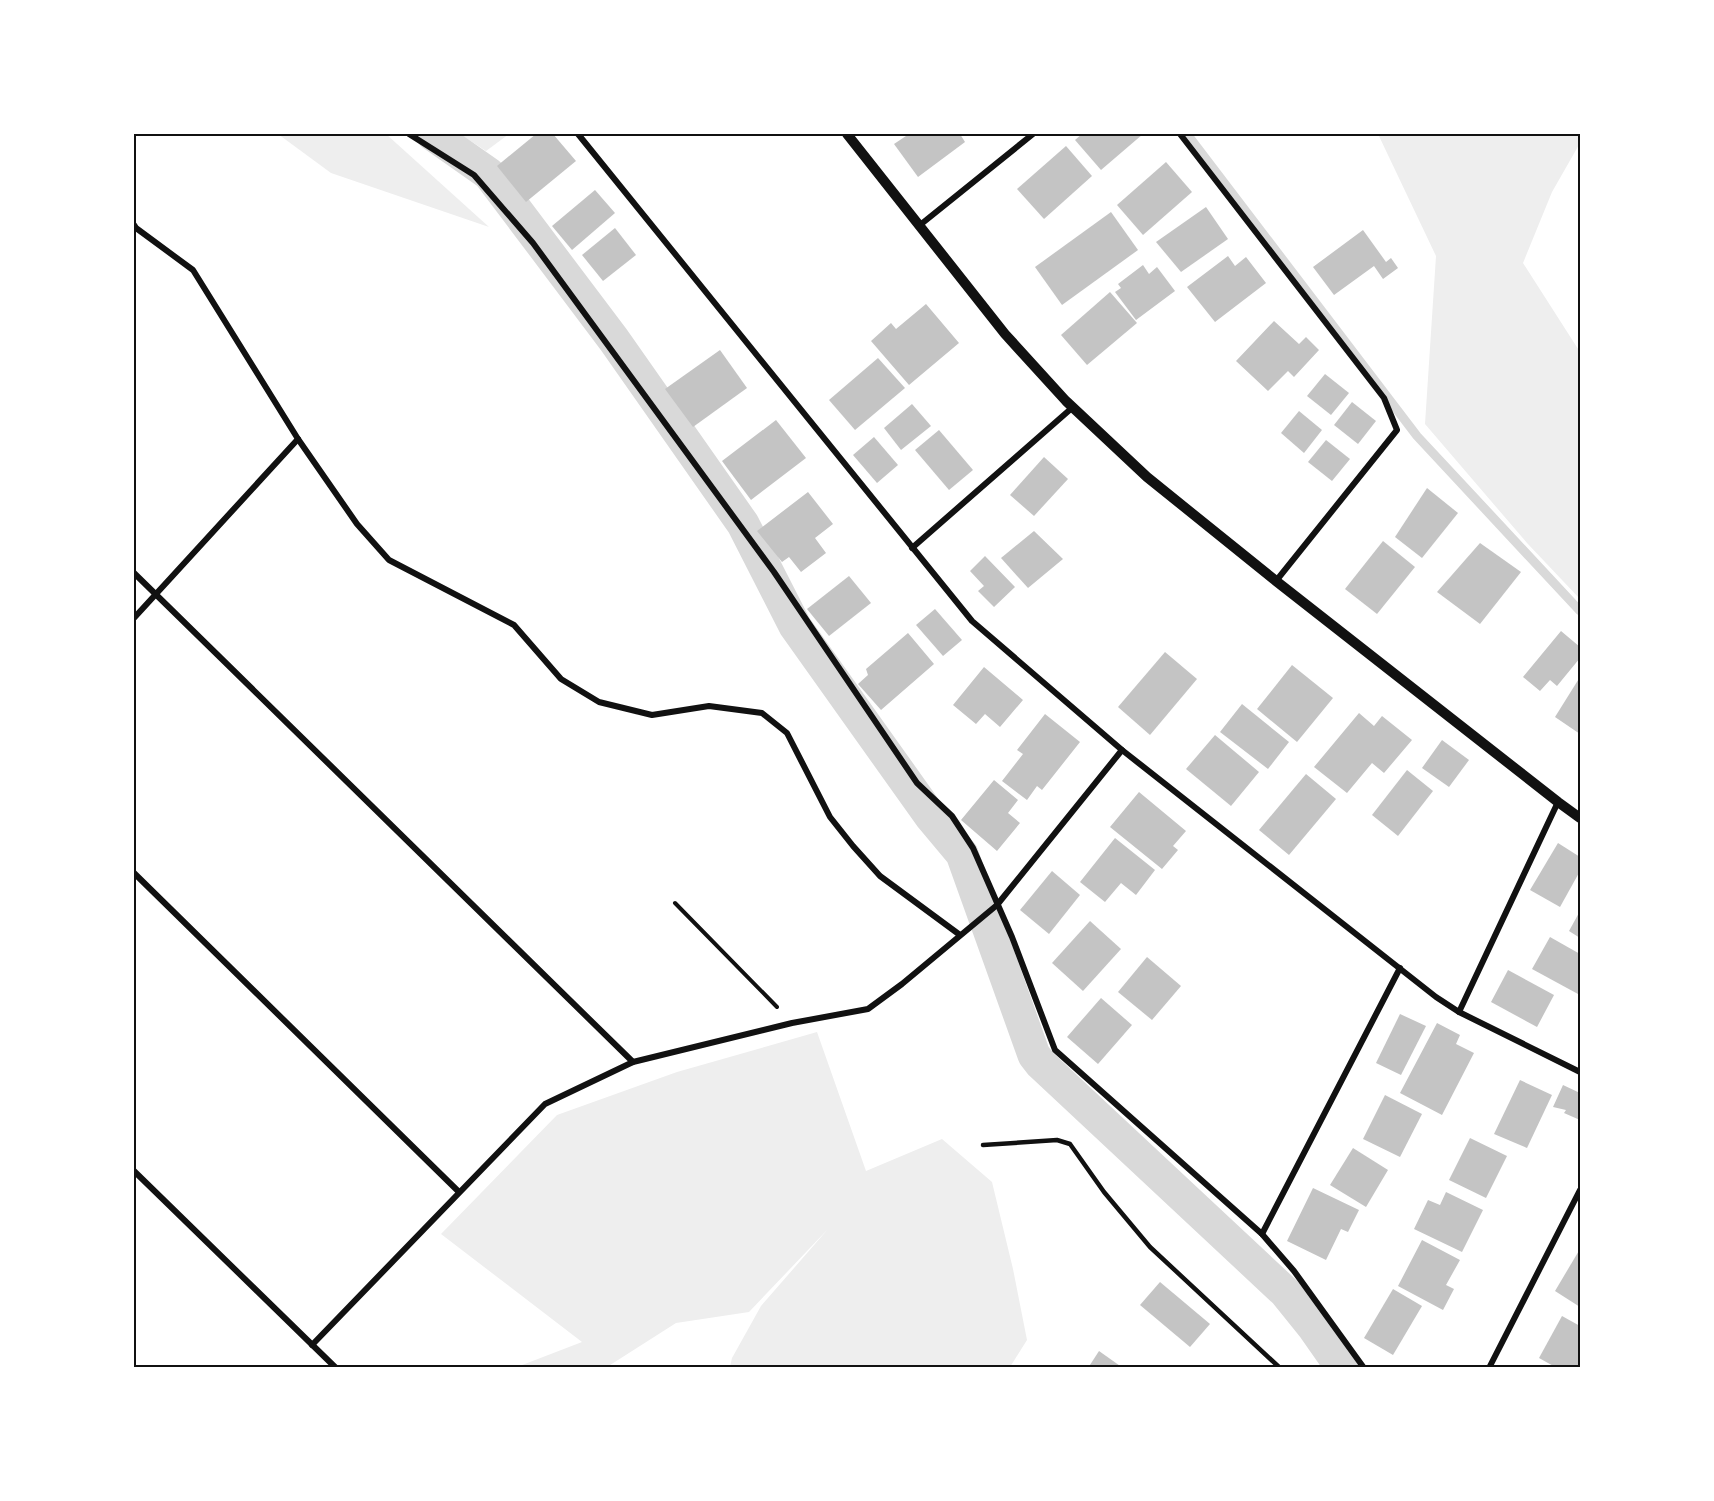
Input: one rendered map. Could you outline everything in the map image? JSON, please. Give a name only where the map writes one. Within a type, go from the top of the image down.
[{"type":"street","points":[[409,134],[474,175],[533,243],[774,572],[917,783],[952,816],[973,848],[1012,937],[1055,1050],[1262,1234],[1294,1271],[1364,1368]]},
{"type":"street","points":[[578,134],[972,621],[1122,750],[1436,997],[1459,1012],[1581,1072]]},
{"type":"street","points":[[847,134],[1005,334],[1073,407],[1147,477],[1276,581],[1581,818]]},
{"type":"street","points":[[920,225],[1033,134]]},
{"type":"street","points":[[1180,134],[1384,398],[1397,430],[1276,581]]},
{"type":"street","points":[[134,225],[193,270],[298,440],[357,524],[389,560],[514,625],[561,679],[598,702],[652,716],[709,706],[762,713],[787,733],[830,817],[853,846],[880,876],[960,935]]},
{"type":"street","points":[[912,548],[1073,407]]},
{"type":"street","points":[[134,618],[298,440]]},
{"type":"street","points":[[134,573],[633,1062]]},
{"type":"street","points":[[312,1345],[545,1104],[633,1062],[792,1023],[868,1009],[998,905],[1122,750]]},
{"type":"street","points":[[1459,1012],[1558,802]]},
{"type":"street","points":[[134,873],[459,1192]]},
{"type":"street","points":[[1262,1234],[1400,968]]},
{"type":"street","points":[[134,1171],[336,1368]]},
{"type":"street","points":[[1489,1368],[1581,1190]]},
{"type":"lane","points":[[982,1145],[1057,1140],[1070,1144],[1104,1192],[1150,1247],[1280,1368]]},
{"type":"path","points":[[675,903],[792,1023]]},
{"type":"shaded area","points":[[278,134],[386,134],[489,227],[331,173]]},
{"type":"shaded area","points":[[460,134],[509,134],[486,151]]},
{"type":"shaded area","points":[[1378,134],[1580,134],[1580,143],[1552,192],[1523,263],[1580,352],[1580,599],[1527,543],[1425,424],[1436,256]]},
{"type":"shaded area","points":[[817,1032],[866,1171],[942,1139],[992,1182],[1027,1340],[1010,1367],[730,1367],[732,1358],[761,1306],[828,1229],[749,1312],[676,1323],[607,1367],[517,1367],[582,1342],[441,1234],[557,1115],[677,1072]]},
{"type":"building","points":[[536,134],[553,134],[576,161],[526,202],[497,166]]},
{"type":"building","points":[[909,134],[960,134],[965,142],[918,177],[894,144]]},
{"type":"building","points":[[1082,134],[1143,134],[1101,170],[1075,140]]},
{"type":"building","points":[[1066,146],[1092,176],[1044,219],[1017,189]]},
{"type":"building","points":[[1166,162],[1192,192],[1143,235],[1117,205]]},
{"type":"building","points":[[595,190],[615,213],[572,250],[552,226]]},
{"type":"building","points":[[1206,207],[1228,239],[1181,272],[1156,242]]},
{"type":"building","points":[[1111,212],[1138,250],[1062,305],[1035,267]]},
{"type":"building","points":[[615,228],[636,255],[603,281],[582,255]]},
{"type":"building","points":[[1363,230],[1386,262],[1391,258],[1398,268],[1383,279],[1374,266],[1334,295],[1313,267]]},
{"type":"building","points":[[1228,256],[1235,266],[1246,257],[1266,283],[1215,322],[1187,287]]},
{"type":"building","points":[[1143,265],[1149,274],[1157,267],[1175,291],[1136,320],[1115,292],[1121,288],[1118,284]]},
{"type":"building","points":[[1110,292],[1137,323],[1087,365],[1061,335]]},
{"type":"building","points":[[926,304],[959,343],[909,385],[871,341],[891,323],[896,329]]},
{"type":"building","points":[[1274,321],[1299,344],[1306,337],[1319,350],[1294,377],[1288,371],[1268,391],[1236,361]]},
{"type":"building","points":[[720,350],[747,388],[693,427],[665,389]]},
{"type":"building","points":[[878,358],[905,388],[855,430],[829,400]]},
{"type":"building","points":[[1325,374],[1349,393],[1331,415],[1307,396]]},
{"type":"building","points":[[1352,402],[1376,421],[1358,444],[1334,425]]},
{"type":"building","points":[[912,404],[931,426],[901,450],[884,428]]},
{"type":"building","points":[[1299,411],[1322,430],[1304,453],[1281,433]]},
{"type":"building","points":[[776,420],[806,458],[751,500],[722,461]]},
{"type":"building","points":[[939,430],[973,470],[949,490],[915,450]]},
{"type":"building","points":[[874,437],[898,465],[877,483],[853,455]]},
{"type":"building","points":[[1326,440],[1350,459],[1332,481],[1308,462]]},
{"type":"building","points":[[1044,457],[1068,479],[1034,516],[1010,495]]},
{"type":"building","points":[[1427,488],[1458,513],[1422,558],[1395,537]]},
{"type":"building","points":[[808,492],[833,524],[815,538],[826,553],[801,572],[789,557],[782,562],[757,531]]},
{"type":"building","points":[[1034,531],[1063,559],[1028,588],[1001,558]]},
{"type":"building","points":[[1383,541],[1415,567],[1377,614],[1345,589]]},
{"type":"building","points":[[1480,543],[1521,572],[1480,624],[1437,592]]},
{"type":"building","points":[[985,556],[1015,587],[994,607],[978,591],[984,586],[970,571]]},
{"type":"building","points":[[849,576],[871,603],[829,636],[807,609]]},
{"type":"building","points":[[935,609],[962,640],[943,656],[916,625]]},
{"type":"building","points":[[1561,631],[1580,647],[1580,658],[1557,686],[1550,680],[1540,691],[1523,677]]},
{"type":"building","points":[[908,633],[934,664],[881,710],[858,684],[868,675],[866,669]]},
{"type":"building","points":[[1165,652],[1197,679],[1150,735],[1118,707]]},
{"type":"building","points":[[1292,665],[1333,698],[1297,742],[1257,709]]},
{"type":"building","points":[[984,667],[1023,700],[1000,727],[985,714],[976,724],[953,705]]},
{"type":"building","points":[[1580,677],[1580,734],[1555,717]]},
{"type":"building","points":[[1242,704],[1289,742],[1268,769],[1220,732]]},
{"type":"building","points":[[1359,713],[1374,726],[1382,716],[1412,740],[1384,773],[1372,763],[1347,793],[1314,767]]},
{"type":"building","points":[[1045,714],[1080,742],[1042,790],[1037,786],[1027,800],[1002,781],[1023,754],[1017,750]]},
{"type":"building","points":[[1215,735],[1259,772],[1231,806],[1186,769]]},
{"type":"building","points":[[1442,740],[1469,760],[1449,787],[1422,768]]},
{"type":"building","points":[[1407,770],[1433,791],[1398,836],[1372,815]]},
{"type":"building","points":[[1306,774],[1336,799],[1289,855],[1259,830]]},
{"type":"building","points":[[994,780],[1018,800],[1008,813],[1020,823],[997,851],[961,820]]},
{"type":"building","points":[[1139,792],[1186,831],[1173,846],[1178,850],[1162,869],[1110,827]]},
{"type":"building","points":[[1115,838],[1155,870],[1136,895],[1121,883],[1105,902],[1080,882]]},
{"type":"building","points":[[1558,843],[1580,857],[1580,871],[1560,907],[1530,890]]},
{"type":"building","points":[[1052,871],[1080,895],[1049,934],[1020,910]]},
{"type":"building","points":[[1580,911],[1580,938],[1569,931]]},
{"type":"building","points":[[1090,921],[1121,949],[1083,991],[1052,963]]},
{"type":"building","points":[[1550,937],[1580,954],[1578,994],[1532,969]]},
{"type":"building","points":[[1147,957],[1181,986],[1152,1020],[1118,992]]},
{"type":"building","points":[[1508,970],[1554,995],[1537,1027],[1491,1002]]},
{"type":"building","points":[[1101,998],[1132,1025],[1098,1064],[1067,1037]]},
{"type":"building","points":[[1400,1014],[1426,1026],[1401,1075],[1376,1063]]},
{"type":"building","points":[[1437,1023],[1460,1035],[1456,1044],[1474,1053],[1442,1115],[1400,1093]]},
{"type":"building","points":[[1520,1080],[1552,1095],[1527,1148],[1494,1134]]},
{"type":"building","points":[[1563,1085],[1580,1093],[1580,1120],[1564,1113],[1566,1110],[1553,1107]]},
{"type":"building","points":[[1385,1095],[1422,1114],[1400,1157],[1363,1139]]},
{"type":"building","points":[[1470,1138],[1507,1156],[1486,1198],[1449,1180]]},
{"type":"building","points":[[1353,1148],[1388,1170],[1366,1207],[1330,1185]]},
{"type":"building","points":[[1313,1188],[1359,1210],[1348,1232],[1341,1229],[1326,1260],[1287,1241]]},
{"type":"building","points":[[1446,1192],[1483,1210],[1462,1252],[1414,1229],[1428,1200],[1440,1205]]},
{"type":"building","points":[[1422,1240],[1460,1260],[1446,1285],[1454,1289],[1443,1310],[1398,1286]]},
{"type":"building","points":[[1580,1249],[1580,1307],[1555,1291]]},
{"type":"building","points":[[1160,1282],[1210,1324],[1190,1347],[1140,1305]]},
{"type":"building","points":[[1393,1289],[1422,1306],[1393,1355],[1364,1338]]},
{"type":"building","points":[[1562,1316],[1580,1326],[1579,1368],[1557,1368],[1539,1358]]},
{"type":"building","points":[[1099,1351],[1123,1368],[1088,1368]]},
{"type":"waterway","points":[[432,134],[489,174],[614,340],[743,524],[795,626],[931,817],[962,854],[1034,1055],[1285,1292],[1342,1368]]},
{"type":"waterway","points":[[1187,134],[1417,436],[1580,611]]}]
